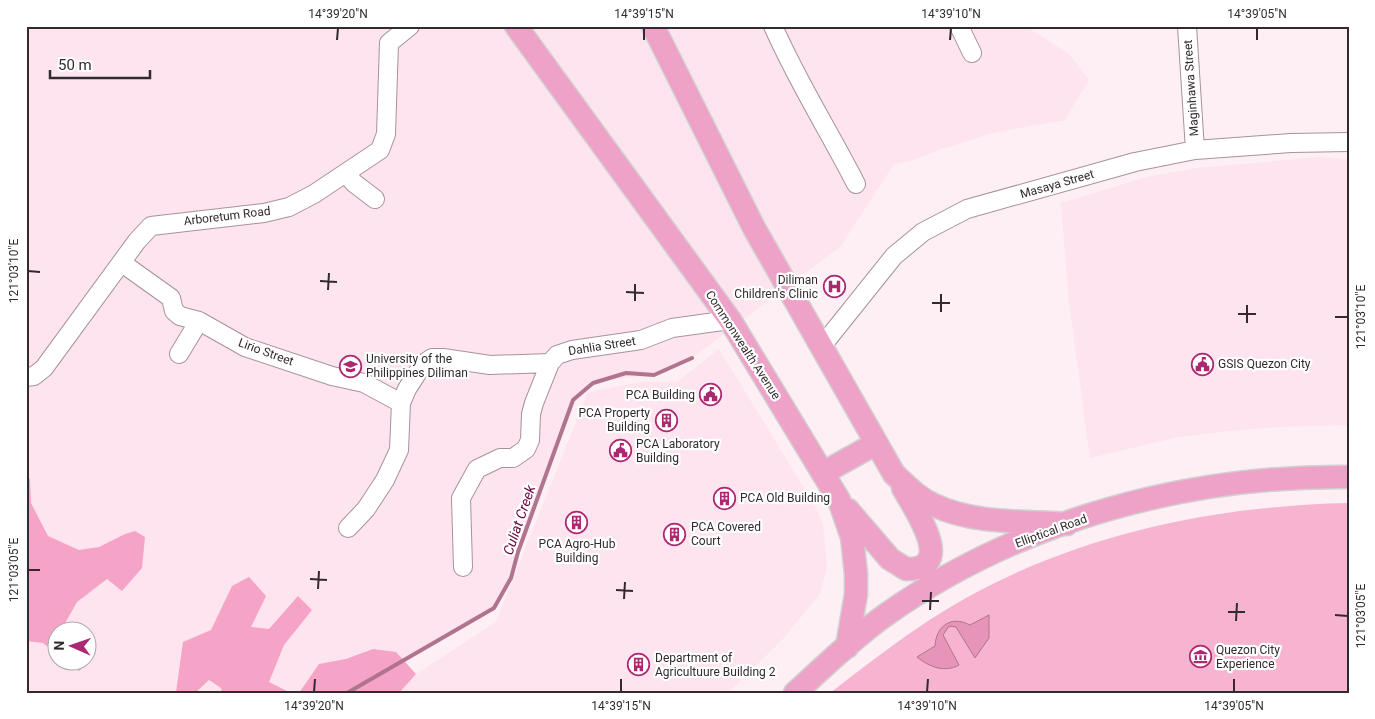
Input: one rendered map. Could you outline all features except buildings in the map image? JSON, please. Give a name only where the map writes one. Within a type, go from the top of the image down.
[{"type":"main road","name":"Commonwealth Avenue","points":[[516,26],[730,320],[839,500],[852,537],[856,574],[856,594],[847,647]]},
{"type":"main road","points":[[653,26],[754,228],[822,346],[875,444],[924,525],[931,542],[931,551],[927,561],[920,567],[906,569],[890,559],[839,500]]},
{"type":"main road","points":[[823,473],[875,444]]},
{"type":"main road","points":[[894,474],[915,494],[934,506],[976,517],[1066,524]]},
{"type":"main road","name":"Elliptical Road","points":[[795,693],[893,610],[961,569],[1030,537],[1137,501],[1210,486],[1281,478],[1349,477]]},
{"type":"street","name":"Arboretum Road","points":[[26,378],[34,376],[44,368],[150,226],[264,213],[289,207],[346,174],[380,150],[384,144],[386,134],[389,43],[410,26]]},
{"type":"street","points":[[773,26],[793,72],[828,130],[856,184]]},
{"type":"street","points":[[959,26],[972,53]]},
{"type":"street","name":"Maginhawa Street","points":[[1187,26],[1195,150]]},
{"type":"street","name":"Masaya Street","points":[[822,346],[888,261],[923,232],[967,210],[1125,164],[1195,150],[1292,143],[1349,142]]},
{"type":"street","points":[[346,174],[354,183],[376,199]]},
{"type":"street","name":"Lirio Street","points":[[122,263],[171,298],[174,311],[180,316],[199,321],[245,347],[332,376],[364,383],[401,404]]},
{"type":"street","name":"Dahlia Street","points":[[348,528],[382,485],[399,450],[401,404],[417,370],[432,358],[490,365],[550,363],[557,355],[563,353],[626,343],[672,328],[730,320]]},
{"type":"street","points":[[179,354],[199,321]]},
{"type":"street","points":[[463,567],[461,498],[477,469],[500,458],[513,458],[526,449],[530,440],[531,414],[534,403],[550,363]]},
{"type":"shaded area","name":"University of the Philippines Diliman","points":[[26,26],[1025,26],[1069,54],[1089,80],[1065,120],[993,133],[933,152],[915,160],[894,164],[840,247],[692,358],[654,375],[592,381],[573,400],[518,552],[511,578],[494,608],[347,693],[26,693]]},
{"type":"shaded area","name":"GSIS Quezon City","points":[[1322,157],[1349,160],[1349,425],[1277,427],[1219,432],[1174,438],[1090,458],[1069,302],[1061,203],[1146,177],[1197,168]]},
{"type":"shaded area","points":[[719,349],[815,506],[823,525],[827,567],[820,594],[782,640],[728,693],[396,693],[416,674],[496,622],[588,392],[642,382],[677,382]]},
{"type":"shaded area","points":[[26,477],[30,479],[31,503],[48,536],[79,550],[99,547],[135,531],[145,537],[142,568],[122,591],[107,579],[77,602],[66,622],[48,622],[48,647],[43,643],[26,641]]},
{"type":"shaded area","points":[[1349,503],[1349,693],[830,693],[931,619],[979,591],[1028,568],[1079,548],[1132,532],[1185,520],[1240,511]]},
{"type":"shaded area","points":[[249,577],[266,596],[251,627],[269,629],[298,596],[312,610],[284,645],[269,682],[291,693],[222,693],[221,688],[209,680],[195,693],[176,692],[183,642],[211,630],[232,586]]},
{"type":"shaded area","points":[[989,615],[989,638],[975,658],[956,627],[949,626],[943,635],[959,665],[948,669],[937,668],[917,657],[935,646],[938,633],[946,624],[957,621],[970,625]]},
{"type":"shaded area","points":[[373,649],[396,652],[416,674],[399,693],[299,693],[319,664],[346,659]]},
{"type":"waterway","name":"Culiat Creek","points":[[347,693],[494,608],[511,578],[518,552],[573,400],[593,383],[626,373],[654,375],[692,358]]},
{"type":"place","name":"Diliman Children's Clinic","points":[[834,287]]},
{"type":"place","name":"GSIS Quezon City","points":[[1202,364]]},
{"type":"place","name":"University of the Philippines Diliman","points":[[350,366]]},
{"type":"place","name":"PCA Building","points":[[711,395]]},
{"type":"place","name":"PCA Property Building","points":[[666,420]]},
{"type":"place","name":"PCA Laboratory Building","points":[[620,451]]},
{"type":"place","name":"PCA Old Building","points":[[724,498]]},
{"type":"place","name":"PCA Agro-Hub Building","points":[[577,523]]},
{"type":"place","name":"PCA Covered Court","points":[[675,534]]},
{"type":"place","name":"Quezon City Experience","points":[[1200,657]]},
{"type":"place","name":"Department of Agricultuure Building 2","points":[[639,665]]}]
